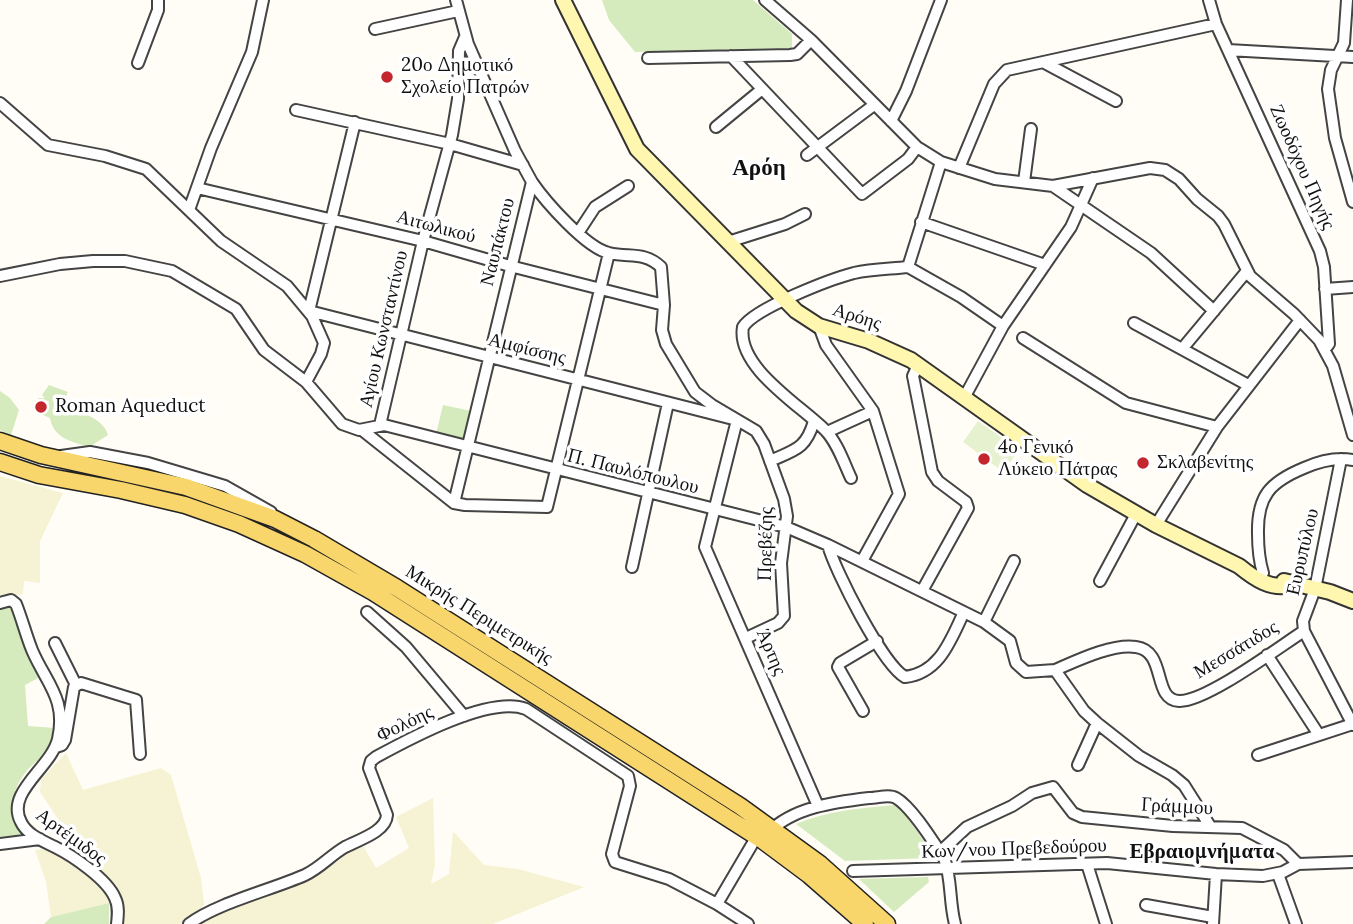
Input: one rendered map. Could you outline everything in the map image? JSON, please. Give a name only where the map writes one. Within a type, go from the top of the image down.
[{"type":"main road","name":"Μικρής Περιμετρικής","points":[[0,441],[21,449],[186,487],[233,502],[293,528],[386,581],[764,835],[865,924]]},
{"type":"main road","name":"Μικρής Περιμετρικής","points":[[0,462],[40,475],[121,490],[193,508],[263,533],[298,550],[383,599],[764,835],[820,863],[887,924]]},
{"type":"street","points":[[138,63],[158,10],[159,0]]},
{"type":"street","points":[[189,210],[252,52],[263,0]]},
{"type":"street","name":"Αρόης","points":[[563,0],[637,149],[804,318],[819,326],[882,346],[918,365],[1071,474],[1136,514],[1240,566],[1291,585],[1315,589]]},
{"type":"street","points":[[765,0],[811,40],[917,148],[941,162],[995,179],[1053,186],[1150,168],[1173,174],[1223,221],[1247,271],[1300,320],[1325,349]]},
{"type":"street","points":[[891,121],[906,91],[942,0]]},
{"type":"street","name":"Ζωοδόχου Πηγής","points":[[1209,0],[1216,24],[1320,251],[1329,344],[1325,349],[1333,366],[1353,435]]},
{"type":"street","points":[[1347,0],[1343,43],[1330,75],[1328,98],[1335,138],[1353,202]]},
{"type":"street","points":[[375,29],[457,5]]},
{"type":"street","name":"Ναυπάκτου","points":[[457,5],[465,37],[532,182],[510,266],[457,504]]},
{"type":"street","points":[[959,168],[999,76],[1009,69],[1216,24]]},
{"type":"street","name":"Αγίου Κωνσταντίνου","points":[[380,425],[400,333],[450,144],[458,99],[459,51],[465,37]]},
{"type":"street","points":[[648,58],[790,55],[797,54],[811,40]]},
{"type":"street","points":[[1228,50],[1353,57]]},
{"type":"street","points":[[731,56],[862,194],[908,159],[917,148]]},
{"type":"street","points":[[1043,62],[1116,101]]},
{"type":"street","points":[[716,127],[761,90]]},
{"type":"street","points":[[0,103],[48,145],[104,156],[146,169],[221,241],[288,286],[309,311],[324,342],[321,354],[306,382]]},
{"type":"street","points":[[807,155],[874,105]]},
{"type":"street","points":[[296,110],[450,144],[523,165]]},
{"type":"street","points":[[309,311],[355,122]]},
{"type":"street","points":[[1024,182],[1031,129]]},
{"type":"street","points":[[908,267],[941,162]]},
{"type":"street","points":[[964,398],[1003,326],[1081,207],[1093,178]]},
{"type":"street","points":[[362,430],[457,504],[547,507],[609,253],[578,233],[532,182]]},
{"type":"street","points":[[578,233],[596,207],[628,186]]},
{"type":"street","points":[[1053,186],[1151,253],[1214,311]]},
{"type":"street","name":"Αιτωλικού","points":[[197,188],[332,218],[664,305]]},
{"type":"street","points":[[729,242],[786,224],[805,214]]},
{"type":"street","points":[[921,222],[1045,265]]},
{"type":"street","name":"Πρεβέζης","points":[[609,253],[641,256],[662,267],[663,337],[690,385],[712,405],[756,431],[770,461],[786,508],[781,562],[784,616],[778,623],[747,638]]},
{"type":"street","points":[[0,276],[69,263],[101,261],[136,262],[172,271],[236,309],[267,353],[306,382],[338,421],[352,429],[362,430],[380,425]]},
{"type":"street","points":[[851,478],[827,432],[754,366],[748,357],[741,334],[745,322],[784,300],[852,274],[908,267],[961,296],[1003,326]]},
{"type":"street","points":[[1182,349],[1247,271]]},
{"type":"street","points":[[1325,289],[1353,287]]},
{"type":"street","name":"Αμφίσσης","points":[[309,311],[737,421]]},
{"type":"street","points":[[1156,524],[1217,427],[1300,320]]},
{"type":"street","points":[[1134,323],[1248,385]]},
{"type":"street","points":[[819,326],[826,345],[873,411],[899,494],[862,561]]},
{"type":"street","points":[[1023,338],[1126,403],[1217,427]]},
{"type":"street","points":[[918,365],[913,376],[932,472],[938,481],[967,502],[968,509],[922,591]]},
{"type":"street","points":[[632,567],[668,403]]},
{"type":"street","points":[[827,432],[873,411]]},
{"type":"street","name":"Άρτης","points":[[737,421],[705,547],[747,638],[818,806]]},
{"type":"street","points":[[770,461],[800,448],[808,440],[814,421]]},
{"type":"street","name":"Π. Παυλόπουλου","points":[[380,425],[786,527],[862,561],[984,622],[1010,641],[1016,663],[1026,672],[1055,670]]},
{"type":"street","name":"Ευρυπύλου","points":[[1304,631],[1304,618],[1315,589],[1341,459]]},
{"type":"street","points":[[1263,573],[1258,525],[1259,506],[1264,496],[1278,482],[1317,463],[1353,460]]},
{"type":"street","points":[[1100,580],[1136,514]]},
{"type":"street","points":[[828,545],[838,571],[877,641],[897,671],[905,677],[942,657],[964,612]]},
{"type":"street","points":[[984,622],[1014,561]]},
{"type":"street","name":"Αρόης","points":[[1240,566],[1254,578],[1279,588],[1291,585]]},
{"type":"street","points":[[1315,589],[1353,601]]},
{"type":"street","points":[[0,603],[10,600],[16,604],[33,652],[57,695],[60,721],[56,747]]},
{"type":"street","points":[[367,612],[406,647],[464,716]]},
{"type":"street","points":[[1258,755],[1353,724],[1304,631]]},
{"type":"street","name":"Μεσσάτιδος","points":[[1055,670],[1115,648],[1139,647],[1150,654],[1167,695],[1174,701],[1182,701],[1216,688],[1304,631]]},
{"type":"street","points":[[863,711],[838,667],[840,663],[877,641]]},
{"type":"street","points":[[55,643],[76,685],[85,684],[136,700],[141,754]]},
{"type":"street","points":[[1267,655],[1319,735]]},
{"type":"street","points":[[1055,670],[1084,711],[1097,723],[1139,756],[1178,780],[1189,791],[1210,826]]},
{"type":"street","name":"Αρτέμιδος","points":[[76,685],[64,743],[56,747],[51,758],[27,783],[19,801],[20,822],[27,831],[68,854],[110,889],[118,907],[117,924]]},
{"type":"street","name":"Φολόης","points":[[189,924],[311,872],[342,849],[382,827],[387,815],[369,772],[371,761],[464,716],[497,706],[523,707],[628,776],[630,782],[613,857],[617,863],[669,879],[717,904]]},
{"type":"street","points":[[1078,765],[1097,723]]},
{"type":"street","name":"Γράμμου","points":[[940,852],[967,827],[1032,793],[1056,788],[1069,809],[1082,817],[1173,826],[1246,829],[1284,850],[1298,864]]},
{"type":"street","points":[[748,924],[717,904],[764,835],[783,821],[818,806],[894,797],[905,806],[940,852],[948,868],[950,902],[955,924]]},
{"type":"street","points":[[0,844],[40,839]]},
{"type":"street","points":[[1298,864],[1353,862]]},
{"type":"street","points":[[1087,864],[1106,924]]},
{"type":"street","name":"Κων/νου Πρεβεδούρου","points":[[853,870],[1087,864],[1134,865],[1263,876],[1278,874],[1298,864]]},
{"type":"street","points":[[1146,905],[1213,920],[1216,874]]},
{"type":"street","points":[[1278,874],[1296,924]]},
{"type":"shaded area","points":[[0,476],[63,493],[40,541],[40,583],[24,581],[23,594],[0,598]]},
{"type":"shaded area","points":[[66,753],[83,790],[161,768],[171,775],[201,878],[204,905],[183,924],[120,924],[118,895],[111,882],[64,828],[40,792],[41,779]]},
{"type":"shaded area","points":[[433,798],[435,865],[431,884],[449,874],[453,831],[484,865],[518,869],[584,887],[493,924],[193,924],[310,877],[361,842],[376,868],[409,848],[396,817]]},
{"type":"shaded area","points":[[35,850],[53,852],[86,875],[106,894],[109,903],[51,917],[46,882]]},
{"type":"green space","points":[[602,0],[753,0],[792,34],[792,48],[635,52],[609,20]]},
{"type":"green space","points":[[49,385],[68,392],[62,405],[95,419],[108,435],[89,447],[59,435],[50,418],[43,415],[40,408],[47,408],[49,401],[38,398],[45,398],[42,395]]},
{"type":"green space","points":[[0,391],[10,398],[19,410],[11,435],[0,430]]},
{"type":"green space","points":[[443,405],[471,411],[464,440],[436,434]]},
{"type":"green space","points":[[978,421],[1019,450],[1003,472],[963,442]]},
{"type":"green space","points":[[10,604],[42,676],[25,685],[28,726],[55,728],[55,731],[50,749],[31,766],[16,788],[14,813],[26,837],[0,840],[0,608]]},
{"type":"green space","points":[[894,805],[899,807],[932,852],[931,858],[845,861],[796,824],[832,813]]},
{"type":"green space","points":[[928,877],[929,882],[894,912],[859,879]]},
{"type":"green space","points":[[109,903],[109,924],[44,924],[51,917]]},
{"type":"place","name":"20ο Δημοτικό Σχολείο Πατρών","points":[[387,77]]},
{"type":"place","name":"Roman Aqueduct","points":[[41,407]]},
{"type":"place","name":"4ο Γενικό Λύκειο Πάτρας","points":[[984,459]]},
{"type":"place","name":"Σκλαβενίτης","points":[[1143,463]]},
{"type":"district","name":"Αρόη","points":[[759,168]]},
{"type":"district","name":"Εβραιομνήματα","points":[[1202,852]]}]
